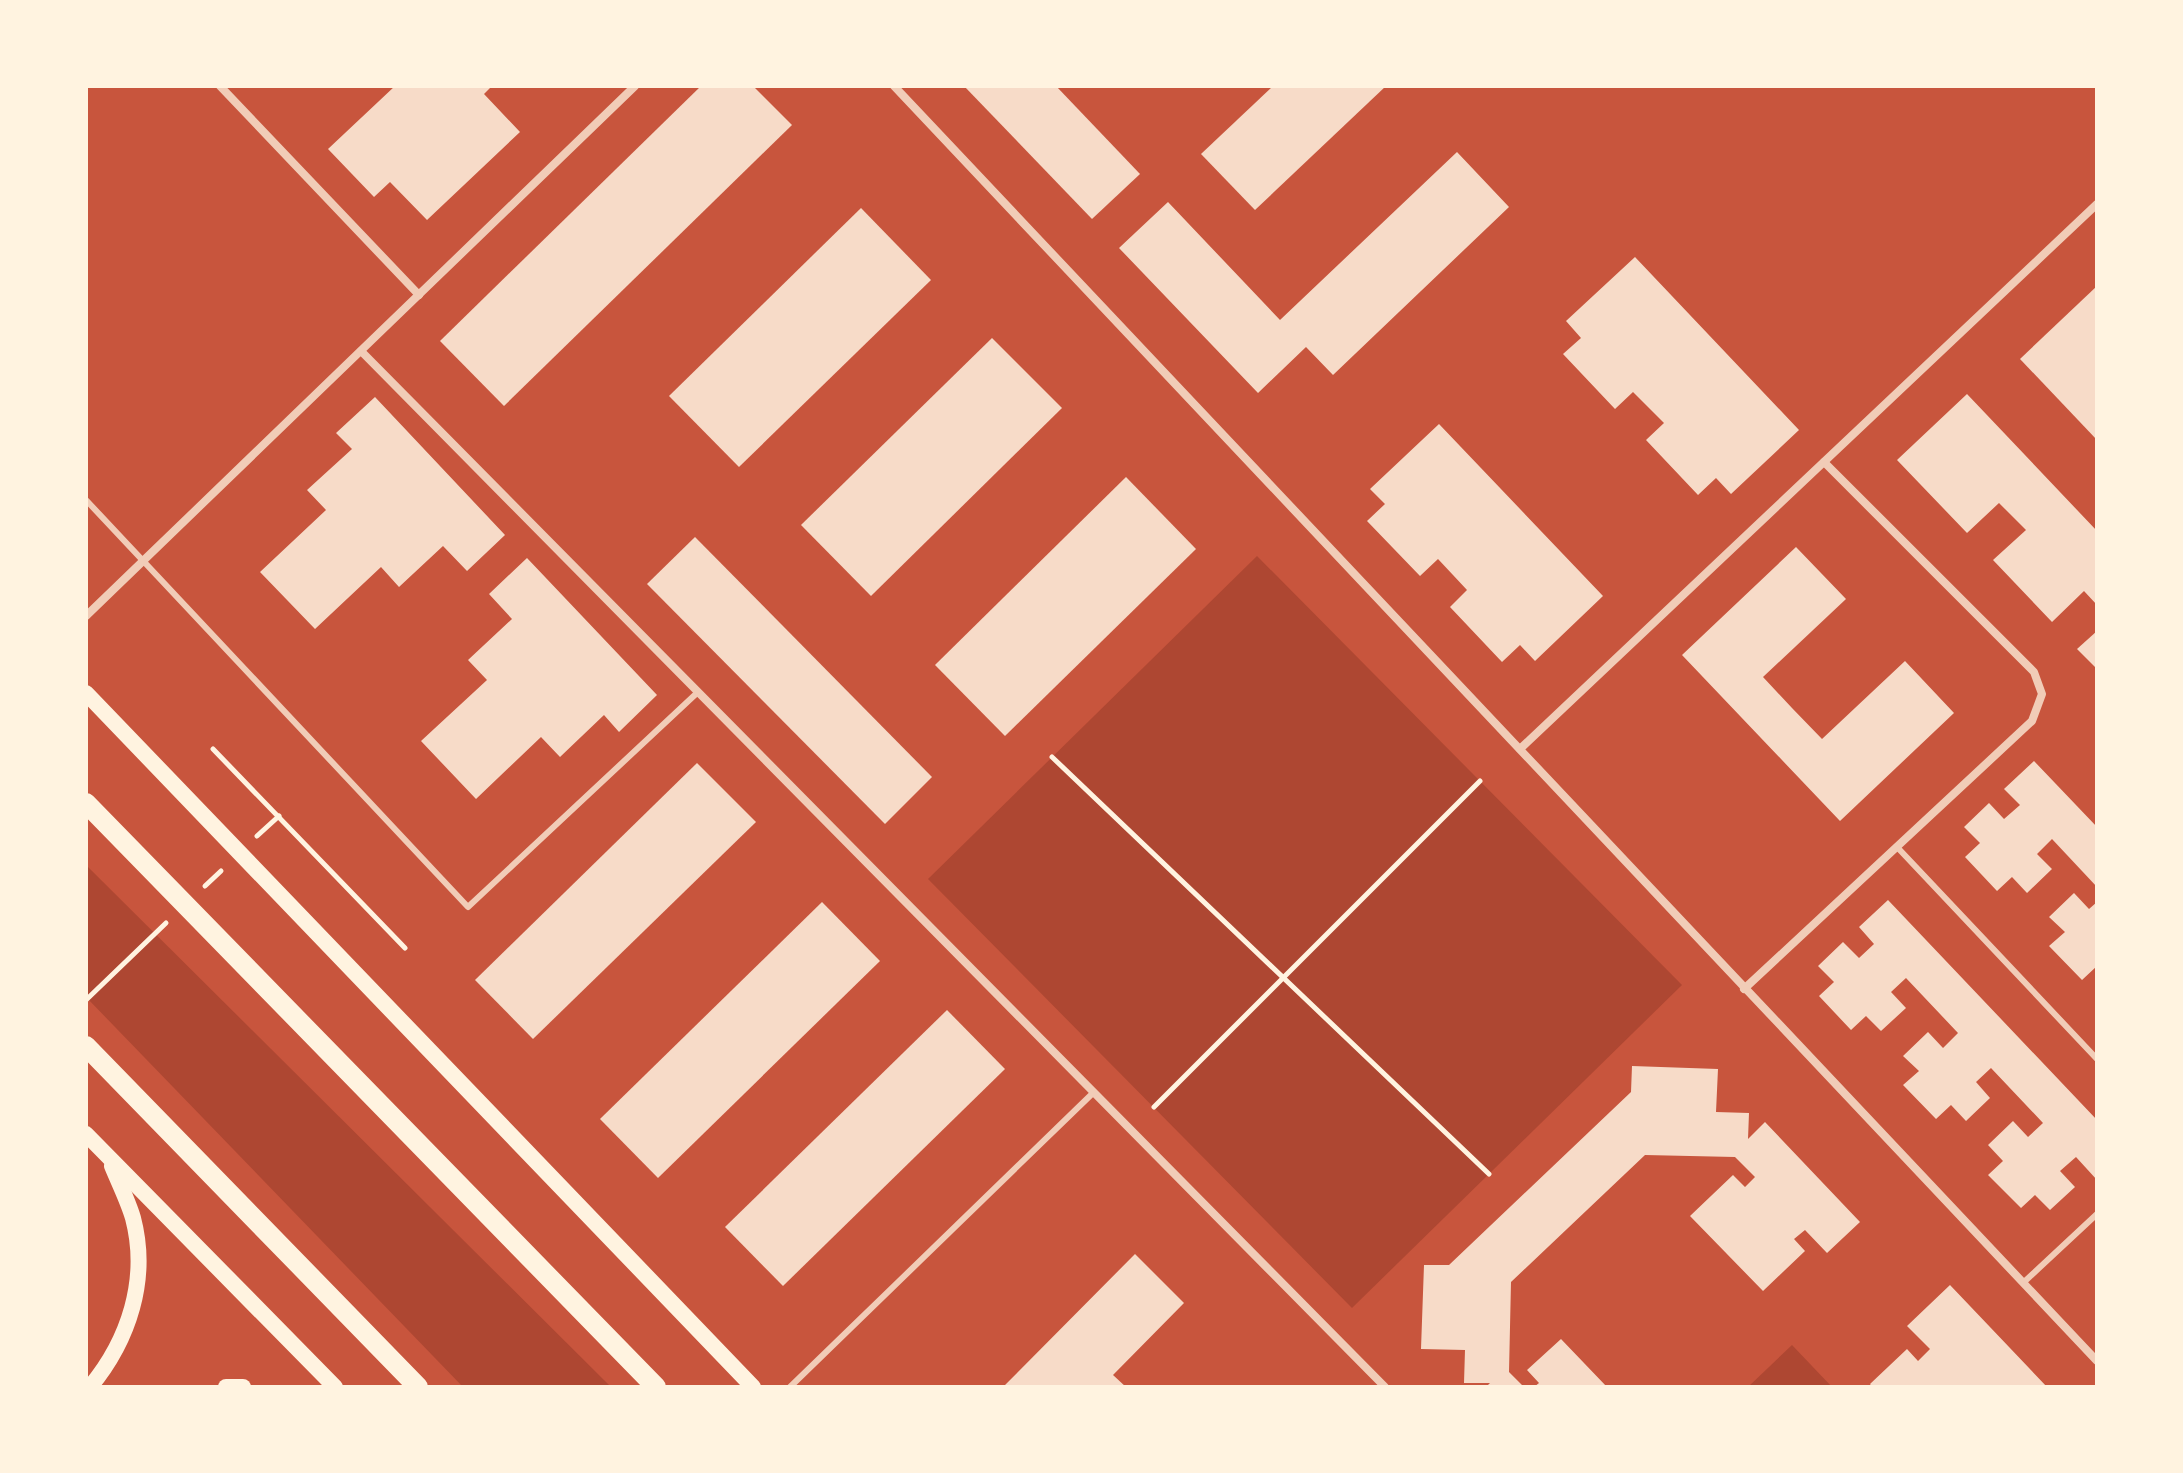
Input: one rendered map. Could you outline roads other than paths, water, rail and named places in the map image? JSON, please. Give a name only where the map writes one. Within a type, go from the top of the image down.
[{"type":"main road","points":[[86,693],[753,1387]]},
{"type":"main road","points":[[86,803],[656,1387]]},
{"type":"main road","points":[[86,1046],[418,1387]]},
{"type":"main road","points":[[86,1134],[335,1387]]},
{"type":"main road","points":[[90,1387],[119,1347],[133,1314],[138,1261],[133,1219],[109,1157]]},
{"type":"main road","points":[[226,1387],[243,1387]]},
{"type":"street","points":[[220,86],[419,295]]},
{"type":"street","points":[[86,616],[635,86]]},
{"type":"street","points":[[894,86],[2097,1361]]},
{"type":"street","points":[[1520,749],[2097,204]]},
{"type":"street","points":[[361,351],[1385,1387]]},
{"type":"street","points":[[1744,989],[2032,721],[2042,694],[2034,672],[1824,462]]},
{"type":"lane","points":[[86,500],[468,907],[698,692]]},
{"type":"lane","points":[[1897,847],[2097,1059]]},
{"type":"lane","points":[[790,1387],[1094,1092]]},
{"type":"lane","points":[[2023,1283],[2097,1214]]}]
